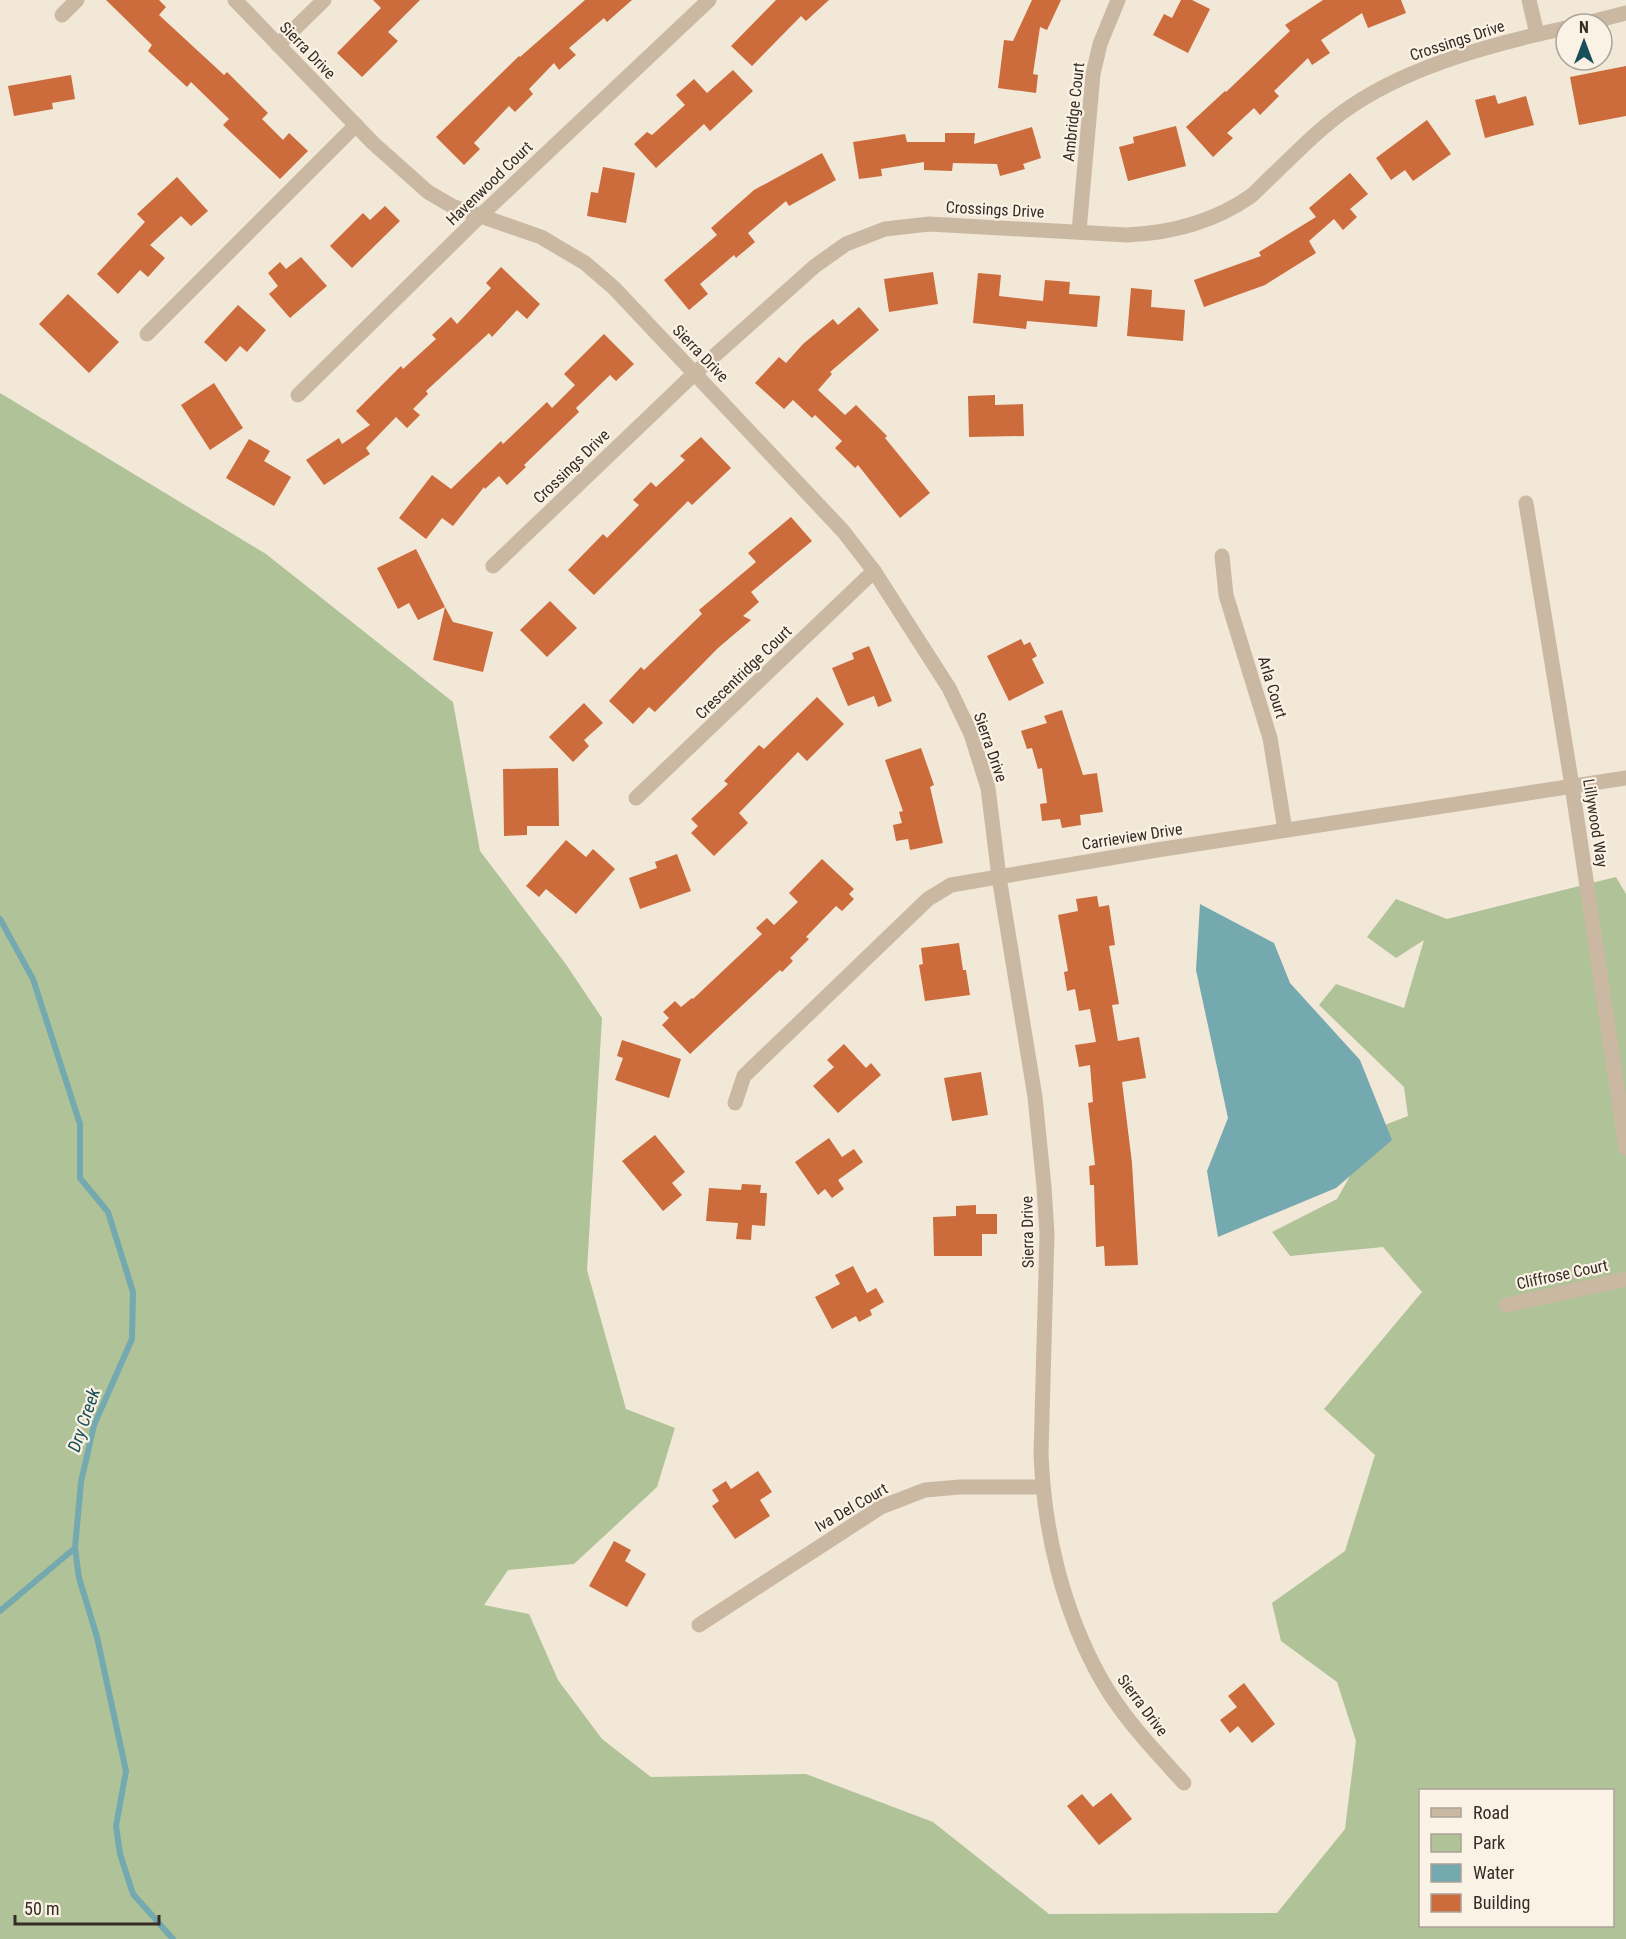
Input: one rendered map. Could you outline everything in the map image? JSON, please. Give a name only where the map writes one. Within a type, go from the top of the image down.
[{"type":"street","points":[[62,15],[77,0]]},
{"type":"street","name":"Sierra Drive","points":[[235,0],[356,125],[408,176],[428,192],[452,206],[541,237],[585,263],[614,288],[843,531],[874,571],[949,688],[971,734],[988,788],[999,877],[1035,1097],[1047,1234],[1042,1487],[1049,1528],[1065,1601],[1101,1679],[1141,1736],[1184,1783]]},
{"type":"street","points":[[278,45],[324,0]]},
{"type":"street","name":"Havenwood Court","points":[[298,395],[480,216],[709,0]]},
{"type":"street","name":"Ambridge Court","points":[[1079,231],[1093,74],[1100,44],[1118,0]]},
{"type":"street","points":[[1529,0],[1537,34]]},
{"type":"street","name":"Crossings Drive","points":[[493,566],[695,373],[815,266],[846,244],[885,229],[929,224],[1127,235],[1153,234],[1197,224],[1252,195],[1327,124],[1377,90],[1425,67],[1554,30]]},
{"type":"street","points":[[147,334],[356,125]]},
{"type":"street","name":"Lillywood Way","points":[[1526,503],[1572,786],[1626,1148]]},
{"type":"street","name":"Arla Court","points":[[1222,556],[1226,595],[1270,738],[1285,830]]},
{"type":"street","name":"Crescentridge Court","points":[[636,798],[874,571]]},
{"type":"street","name":"Carrieview Drive","points":[[735,1103],[744,1076],[928,899],[951,885],[1285,830],[1626,778]]},
{"type":"street","name":"Cliffrose Court","points":[[1506,1305],[1626,1279]]},
{"type":"street","name":"Iva Del Court","points":[[699,1625],[881,1507],[925,1490],[960,1487],[1042,1487]]},
{"type":"green space","points":[[0,393],[266,554],[453,702],[480,851],[565,963],[602,1018],[587,1270],[626,1409],[675,1428],[657,1487],[574,1564],[508,1570],[484,1605],[529,1614],[558,1680],[602,1739],[651,1777],[806,1774],[933,1822],[1049,1914],[1277,1913],[1345,1829],[1356,1741],[1337,1682],[1281,1641],[1272,1603],[1345,1551],[1375,1455],[1324,1409],[1422,1292],[1383,1247],[1290,1256],[1272,1232],[1337,1199],[1377,1128],[1408,1116],[1404,1087],[1319,1005],[1336,984],[1404,1008],[1424,940],[1396,958],[1367,937],[1396,899],[1447,919],[1616,877],[1626,894],[1626,1939],[0,1939]]},
{"type":"water","points":[[1200,904],[1274,943],[1290,983],[1360,1060],[1392,1140],[1336,1188],[1218,1237],[1207,1171],[1228,1118],[1196,970]]},
{"type":"building","points":[[106,0],[159,0],[166,7],[159,15],[224,75],[227,72],[268,113],[262,119],[283,140],[289,133],[308,151],[280,179],[223,125],[229,119],[191,82],[187,87],[148,51],[152,45]]},
{"type":"building","points":[[373,0],[420,0],[388,32],[398,41],[362,77],[337,53],[381,8]]},
{"type":"building","points":[[585,0],[632,0],[607,22],[604,18],[569,48],[576,55],[559,70],[554,63],[529,89],[533,94],[515,112],[509,106],[474,143],[480,149],[464,165],[436,137],[519,56]]},
{"type":"building","points":[[776,0],[829,0],[806,21],[801,16],[752,66],[731,46]]},
{"type":"building","points":[[1032,0],[1061,0],[1047,30],[1040,27],[1033,74],[1038,75],[1036,93],[998,88],[1004,40],[1013,41]]},
{"type":"building","points":[[1181,0],[1192,0],[1210,9],[1188,53],[1153,35],[1164,14],[1172,18]]},
{"type":"building","points":[[1323,0],[1401,0],[1406,13],[1368,28],[1362,13],[1321,40],[1330,53],[1312,65],[1308,58],[1274,91],[1279,96],[1260,115],[1254,108],[1227,133],[1233,138],[1213,157],[1186,127],[1290,31],[1285,25]]},
{"type":"building","points":[[1626,66],[1626,116],[1579,125],[1570,77],[1595,72],[1614,72],[1614,68]]},
{"type":"building","points":[[733,70],[753,91],[710,131],[704,124],[656,168],[634,144],[647,132],[652,135],[685,105],[676,95],[694,79],[707,93]]},
{"type":"building","points":[[71,75],[75,99],[52,103],[53,109],[14,116],[8,86]]},
{"type":"building","points":[[1495,95],[1498,104],[1526,96],[1534,125],[1485,138],[1475,100]]},
{"type":"building","points":[[1427,120],[1451,154],[1413,181],[1405,170],[1391,180],[1376,158]]},
{"type":"building","points":[[1176,126],[1186,166],[1128,181],[1119,147],[1134,143],[1133,137]]},
{"type":"building","points":[[1032,127],[1041,158],[1023,164],[1025,169],[1000,176],[997,164],[953,163],[952,171],[924,170],[924,162],[881,169],[882,176],[859,179],[853,142],[905,134],[907,142],[945,142],[945,133],[975,133],[974,144]]},
{"type":"building","points":[[822,153],[836,180],[789,206],[786,201],[748,233],[755,242],[736,258],[734,255],[700,284],[708,294],[689,310],[664,280],[717,235],[711,228],[754,190]]},
{"type":"building","points":[[603,167],[635,173],[626,223],[587,216],[591,192],[598,193]]},
{"type":"building","points":[[1350,173],[1368,194],[1350,209],[1357,217],[1343,230],[1334,219],[1309,241],[1316,253],[1265,285],[1204,307],[1194,280],[1261,256],[1259,252],[1316,217],[1309,208]]},
{"type":"building","points":[[177,177],[208,211],[191,226],[181,216],[150,245],[165,258],[148,277],[140,270],[118,294],[97,274],[145,222],[137,214]]},
{"type":"building","points":[[385,206],[400,221],[352,268],[330,246],[363,213],[370,220]]},
{"type":"building","points":[[301,257],[327,286],[290,318],[269,294],[278,286],[268,273],[280,262],[286,269]]},
{"type":"building","points":[[501,267],[540,304],[527,319],[517,310],[492,337],[489,333],[426,391],[428,394],[413,409],[420,415],[407,428],[396,417],[366,448],[370,454],[324,485],[306,460],[339,438],[342,444],[370,425],[356,411],[401,366],[403,369],[436,339],[432,335],[451,317],[457,324],[491,288],[486,283]]},
{"type":"building","points":[[933,272],[938,304],[889,312],[884,279]]},
{"type":"building","points":[[978,273],[1001,275],[999,296],[1043,301],[1045,280],[1070,282],[1069,294],[1100,296],[1097,327],[1027,321],[1026,329],[973,323]]},
{"type":"building","points":[[1131,288],[1152,290],[1151,307],[1185,310],[1183,341],[1127,336]]},
{"type":"building","points":[[68,294],[119,342],[89,373],[39,324]]},
{"type":"building","points":[[238,305],[266,330],[247,352],[240,346],[226,362],[204,342]]},
{"type":"building","points":[[859,307],[879,330],[830,372],[832,374],[818,390],[845,415],[856,405],[887,436],[885,438],[930,493],[900,518],[858,465],[855,468],[835,448],[842,441],[815,415],[812,418],[793,400],[784,409],[755,383],[779,357],[786,363],[803,344],[833,319],[838,325]]},
{"type":"building","points":[[604,334],[634,364],[616,381],[610,375],[576,408],[579,412],[524,465],[526,467],[507,485],[499,476],[485,489],[484,487],[453,526],[442,518],[426,539],[399,518],[432,475],[451,489],[501,441],[503,444],[547,402],[552,408],[575,385],[564,374]]},
{"type":"building","points":[[214,383],[243,428],[210,450],[181,405]]},
{"type":"building","points":[[995,395],[995,405],[1023,404],[1024,436],[969,437],[968,396]]},
{"type":"building","points":[[701,437],[731,468],[692,505],[688,501],[594,595],[568,570],[603,534],[607,538],[639,505],[633,500],[651,482],[656,487],[685,460],[680,456]]},
{"type":"building","points":[[249,439],[270,451],[264,461],[291,477],[274,506],[226,478]]},
{"type":"building","points":[[791,517],[812,541],[751,592],[759,602],[743,616],[751,620],[718,648],[655,712],[649,707],[633,724],[609,701],[641,667],[644,670],[702,614],[699,610],[756,562],[748,553]]},
{"type":"building","points":[[416,549],[445,607],[418,620],[409,603],[398,609],[377,568]]},
{"type":"building","points":[[550,601],[577,628],[547,657],[520,630]]},
{"type":"building","points":[[445,607],[453,622],[493,632],[483,672],[433,660]]},
{"type":"building","points":[[1021,639],[1024,645],[1030,642],[1037,656],[1032,659],[1044,683],[1009,701],[987,656]]},
{"type":"building","points":[[869,646],[892,701],[878,707],[874,696],[848,706],[832,668],[854,659],[852,653]]},
{"type":"building","points":[[817,697],[844,724],[807,761],[798,752],[739,813],[748,823],[714,856],[691,833],[698,826],[691,819],[728,784],[724,781],[759,745],[764,749]]},
{"type":"building","points":[[584,703],[603,723],[584,740],[589,746],[573,762],[549,737]]},
{"type":"building","points":[[1062,710],[1083,775],[1097,773],[1103,812],[1080,815],[1081,825],[1062,828],[1060,819],[1042,821],[1040,804],[1047,803],[1042,768],[1038,769],[1032,748],[1027,749],[1021,731],[1047,723],[1044,716]]},
{"type":"building","points":[[921,748],[934,785],[930,787],[943,843],[910,850],[908,839],[896,841],[893,825],[902,823],[899,812],[903,811],[885,760]]},
{"type":"building","points":[[558,768],[559,826],[527,826],[527,835],[504,836],[503,769]]},
{"type":"building","points":[[566,840],[586,857],[593,849],[615,869],[576,914],[546,889],[539,897],[526,886]]},
{"type":"building","points":[[677,854],[691,891],[640,909],[629,878],[657,868],[655,862]]},
{"type":"building","points":[[822,859],[854,889],[849,894],[854,899],[842,911],[836,906],[806,937],[809,939],[790,958],[793,961],[782,972],[780,970],[690,1054],[662,1025],[669,1018],[663,1012],[675,1001],[681,1007],[693,999],[762,934],[756,928],[767,918],[774,925],[798,902],[789,893]]},
{"type":"building","points":[[1097,896],[1099,907],[1109,905],[1115,945],[1109,946],[1119,1004],[1112,1005],[1118,1041],[1139,1037],[1146,1078],[1122,1082],[1132,1163],[1138,1265],[1105,1266],[1104,1246],[1096,1247],[1094,1185],[1090,1185],[1089,1166],[1095,1165],[1088,1103],[1093,1102],[1090,1065],[1079,1067],[1075,1045],[1096,1042],[1090,1009],[1079,1011],[1075,989],[1067,991],[1064,972],[1068,971],[1058,915],[1078,911],[1076,899]]},
{"type":"building","points":[[959,943],[970,995],[925,1001],[919,965],[923,964],[921,948]]},
{"type":"building","points":[[622,1040],[681,1059],[669,1098],[615,1080],[623,1058],[617,1056]]},
{"type":"building","points":[[844,1044],[866,1068],[871,1063],[881,1075],[838,1113],[813,1086],[834,1067],[827,1060]]},
{"type":"building","points":[[981,1072],[988,1115],[952,1121],[944,1078]]},
{"type":"building","points":[[655,1135],[685,1172],[672,1183],[682,1195],[663,1211],[622,1161]]},
{"type":"building","points":[[829,1138],[842,1157],[854,1149],[863,1162],[838,1180],[844,1189],[832,1198],[825,1189],[818,1195],[795,1162]]},
{"type":"building","points":[[742,1184],[761,1185],[760,1193],[767,1193],[765,1226],[752,1225],[751,1240],[736,1239],[738,1223],[706,1221],[709,1188],[741,1190]]},
{"type":"building","points":[[976,1205],[976,1214],[997,1214],[997,1234],[982,1234],[982,1256],[934,1256],[933,1217],[956,1216],[956,1206]]},
{"type":"building","points":[[853,1266],[867,1293],[876,1288],[884,1302],[870,1310],[872,1315],[859,1322],[856,1316],[832,1329],[815,1297],[840,1284],[835,1275]]},
{"type":"building","points":[[758,1471],[772,1492],[760,1500],[770,1516],[735,1539],[712,1506],[719,1501],[712,1490],[726,1481],[731,1489]]},
{"type":"building","points":[[614,1541],[631,1550],[625,1561],[646,1574],[627,1607],[589,1586]]},
{"type":"building","points":[[1244,1683],[1275,1724],[1252,1743],[1238,1726],[1230,1733],[1220,1720],[1237,1707],[1228,1696]]},
{"type":"building","points":[[1111,1793],[1132,1819],[1099,1845],[1067,1806],[1082,1794],[1093,1807]]},
{"type":"waterway","name":"Dry Creek","points":[[0,919],[33,979],[80,1124],[80,1178],[108,1212],[133,1292],[132,1339],[94,1425],[81,1482],[75,1548],[79,1578],[97,1637],[126,1771],[116,1826],[120,1854],[133,1894],[173,1939]]},
{"type":"waterway","points":[[0,1611],[75,1548]]}]
